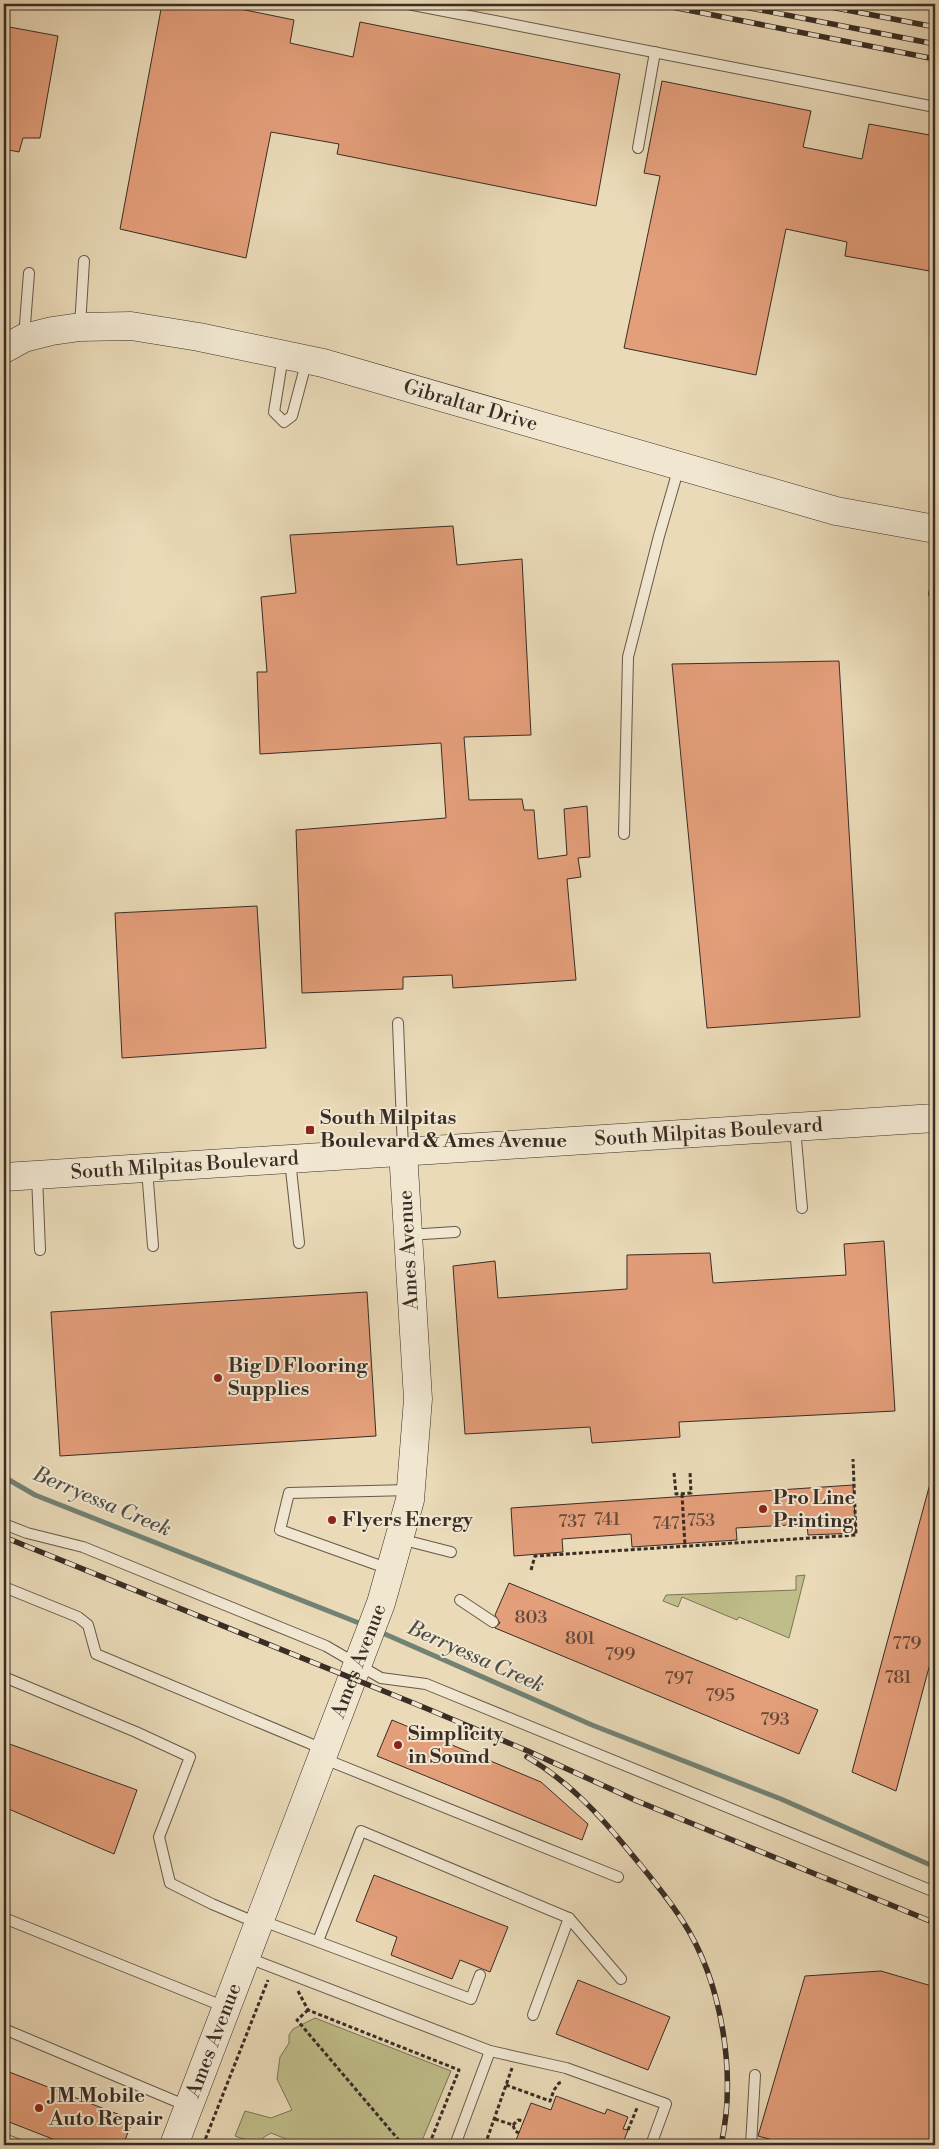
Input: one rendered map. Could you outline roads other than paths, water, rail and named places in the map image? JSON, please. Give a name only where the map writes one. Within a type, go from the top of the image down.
[{"type":"street","name":"Gibraltar Drive","points":[[14,343],[52,330],[80,327],[131,326],[199,337],[295,357],[836,510],[935,530]]},
{"type":"street","name":"South Milpitas Boulevard","points":[[4,1177],[935,1118]]},
{"type":"street","name":"Ames Avenue","points":[[174,2145],[381,1603],[411,1490],[418,1398],[403,1152]]},
{"type":"lane","points":[[408,4],[935,107]]},
{"type":"lane","points":[[638,148],[656,52]]},
{"type":"lane","points":[[80,327],[84,262]]},
{"type":"lane","points":[[14,343],[28,273]]},
{"type":"lane","points":[[295,357],[292,416],[284,422],[274,412],[295,357]]},
{"type":"lane","points":[[624,834],[628,657],[679,466]]},
{"type":"lane","points":[[398,1023],[403,1152]]},
{"type":"lane","points":[[795,1128],[802,1208]]},
{"type":"lane","points":[[290,1159],[299,1243]]},
{"type":"lane","points":[[147,1168],[154,1246]]},
{"type":"lane","points":[[37,1175],[40,1250]]},
{"type":"lane","points":[[408,1235],[455,1232]]},
{"type":"lane","points":[[390,1570],[280,1530],[289,1493],[411,1490]]},
{"type":"lane","points":[[4,1524],[27,1533],[83,1547],[326,1646],[359,1661],[381,1678],[426,1684],[935,1892]]},
{"type":"lane","points":[[399,1539],[451,1552]]},
{"type":"lane","points":[[4,1587],[78,1617],[88,1625],[96,1654],[323,1753],[618,1877]]},
{"type":"lane","points":[[460,1600],[492,1622]]},
{"type":"lane","points":[[4,1677],[136,1732],[190,1757],[159,1837],[170,1883],[212,1904],[318,1941],[471,1999],[480,1975]]},
{"type":"lane","points":[[318,1941],[361,1831],[570,1918],[620,1979]]},
{"type":"lane","points":[[4,1918],[226,2008]]},
{"type":"lane","points":[[533,2014],[570,1918]]},
{"type":"lane","points":[[245,1957],[490,2051],[566,2068],[666,2104],[651,2145]]},
{"type":"lane","points":[[4,2029],[188,2106]]},
{"type":"lane","points":[[455,2145],[490,2051]]},
{"type":"lane","points":[[751,2145],[755,2075]]},
{"type":"lane","points":[[4,2139],[20,2145]]},
{"type":"waterway","name":"Berryessa Creek","points":[[4,1477],[35,1495],[364,1625]]},
{"type":"waterway","name":"Berryessa Creek","points":[[378,1631],[592,1725],[781,1799],[935,1867]]},
{"type":"railway","points":[[657,4],[935,59]]},
{"type":"railway","points":[[730,4],[935,44]]},
{"type":"railway","points":[[815,4],[935,27]]},
{"type":"railway","points":[[4,1537],[423,1707],[528,1751],[637,1801],[935,1923]]},
{"type":"railway","points":[[527,1757],[542,1766],[582,1799],[606,1824],[669,1902],[696,1944],[716,1999],[726,2059],[726,2117],[721,2145]]},
{"type":"place","name":"South Milpitas Boulevard & Ames Avenue","points":[[310,1130]]},
{"type":"place","name":"Big D Flooring Supplies","points":[[218,1378]]},
{"type":"place","name":"Pro Line Printing","points":[[763,1509]]},
{"type":"place","name":"Flyers Energy","points":[[332,1520]]},
{"type":"place","name":"Simplicity in Sound","points":[[398,1745]]},
{"type":"place","name":"JM Mobile Auto Repair","points":[[39,2108]]}]
